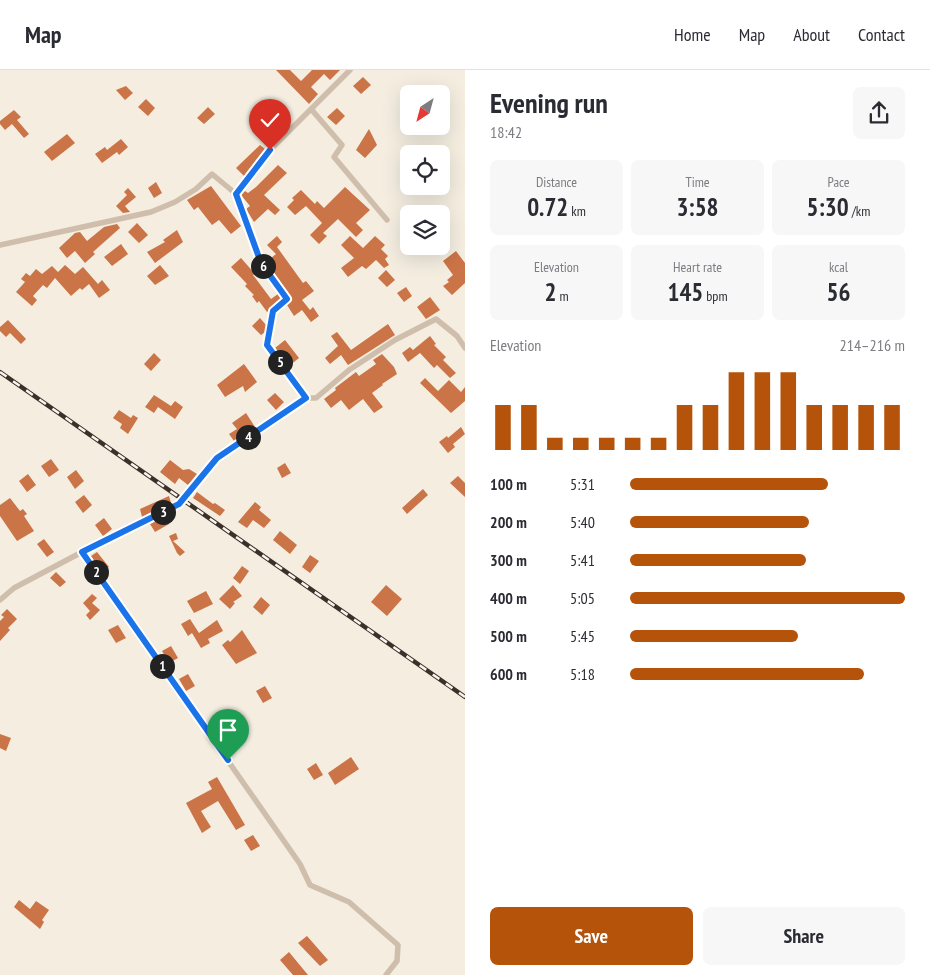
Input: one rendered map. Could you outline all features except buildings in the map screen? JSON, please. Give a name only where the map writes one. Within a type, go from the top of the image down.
[{"type":"street","points":[[236,194],[270,150],[350,70]]},
{"type":"street","points":[[311,109],[342,145],[334,157],[387,220]]},
{"type":"street","points":[[0,245],[151,212],[175,202],[196,188],[212,174],[236,194],[261,263],[287,299],[273,311],[267,345],[306,398]]},
{"type":"street","points":[[0,600],[14,588],[179,504],[217,458],[306,398],[316,398],[349,370],[396,340],[436,319],[456,336],[465,348]]},
{"type":"street","points":[[82,552],[300,864],[310,885],[349,902],[398,945],[397,961],[386,975]]},
{"type":"railway","points":[[0,372],[465,697]]},
{"type":"route","points":[[228,760],[82,552],[179,504],[217,458],[306,398],[267,345],[273,311],[287,299],[261,263],[236,194],[270,150]]}]
